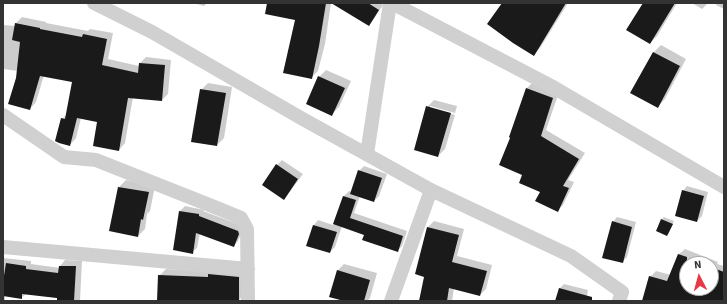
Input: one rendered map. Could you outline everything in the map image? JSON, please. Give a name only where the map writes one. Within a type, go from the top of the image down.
[{"type":"street","points":[[94,3],[152,32],[301,118],[431,190],[571,256],[622,292],[619,301]]},
{"type":"street","points":[[367,154],[391,3],[553,88],[724,187]]},
{"type":"street","points":[[3,115],[64,157],[96,160],[241,218],[247,229],[248,301]]},
{"type":"street","points":[[391,301],[431,190]]},
{"type":"street","points":[[3,247],[248,269]]},
{"type":"building","points":[[267,3],[326,3],[312,79],[283,73],[295,20],[265,14]]},
{"type":"building","points":[[331,3],[368,3],[379,10],[369,26]]},
{"type":"building","points":[[502,3],[566,3],[534,56],[487,24]]},
{"type":"building","points":[[643,3],[675,3],[650,44],[626,30]]},
{"type":"building","points":[[15,23],[82,37],[83,34],[107,39],[102,65],[138,73],[139,63],[165,65],[162,101],[128,98],[119,151],[93,146],[97,122],[77,118],[70,146],[55,141],[61,118],[65,119],[72,82],[40,76],[30,110],[8,104],[16,78],[20,42],[12,40]]},
{"type":"building","points":[[653,52],[680,66],[658,108],[630,93]]},
{"type":"building","points":[[318,76],[345,88],[332,116],[306,104]]},
{"type":"building","points":[[526,88],[553,98],[541,136],[579,159],[563,186],[569,188],[558,212],[535,201],[540,192],[519,183],[522,175],[499,165],[510,138],[509,137]]},
{"type":"building","points":[[200,89],[226,93],[217,146],[191,142]]},
{"type":"building","points":[[426,106],[451,113],[438,157],[414,150]]},
{"type":"building","points":[[276,164],[298,179],[284,200],[262,185]]},
{"type":"building","points":[[358,170],[382,178],[374,202],[350,194]]},
{"type":"building","points":[[118,187],[149,192],[143,220],[141,219],[138,237],[109,231]]},
{"type":"building","points":[[682,190],[704,196],[697,222],[675,216]]},
{"type":"building","points":[[343,196],[356,200],[350,218],[403,236],[398,252],[362,240],[364,235],[333,224]]},
{"type":"building","points":[[179,211],[199,214],[199,216],[238,231],[239,234],[234,247],[196,233],[193,254],[173,250]]},
{"type":"building","points":[[661,219],[673,224],[667,236],[656,231]]},
{"type":"building","points":[[612,221],[632,227],[623,263],[602,258]]},
{"type":"building","points":[[313,225],[337,232],[330,253],[306,246]]},
{"type":"building","points":[[427,227],[459,235],[452,262],[487,271],[480,296],[449,288],[447,301],[419,301],[424,277],[415,274]]},
{"type":"building","points":[[678,254],[684,256],[679,256],[679,296],[719,296],[719,270],[724,272],[723,301],[642,301],[649,276],[667,281]]},
{"type":"building","points":[[6,263],[26,266],[26,269],[58,273],[59,266],[76,266],[74,301],[57,301],[57,298],[22,294],[22,299],[3,296],[3,282]]},
{"type":"building","points":[[337,270],[370,280],[364,301],[344,301],[329,297]]},
{"type":"building","points":[[208,274],[239,277],[239,301],[157,301],[158,275],[208,277]]},
{"type":"building","points":[[559,288],[592,297],[592,301],[555,301]]}]
